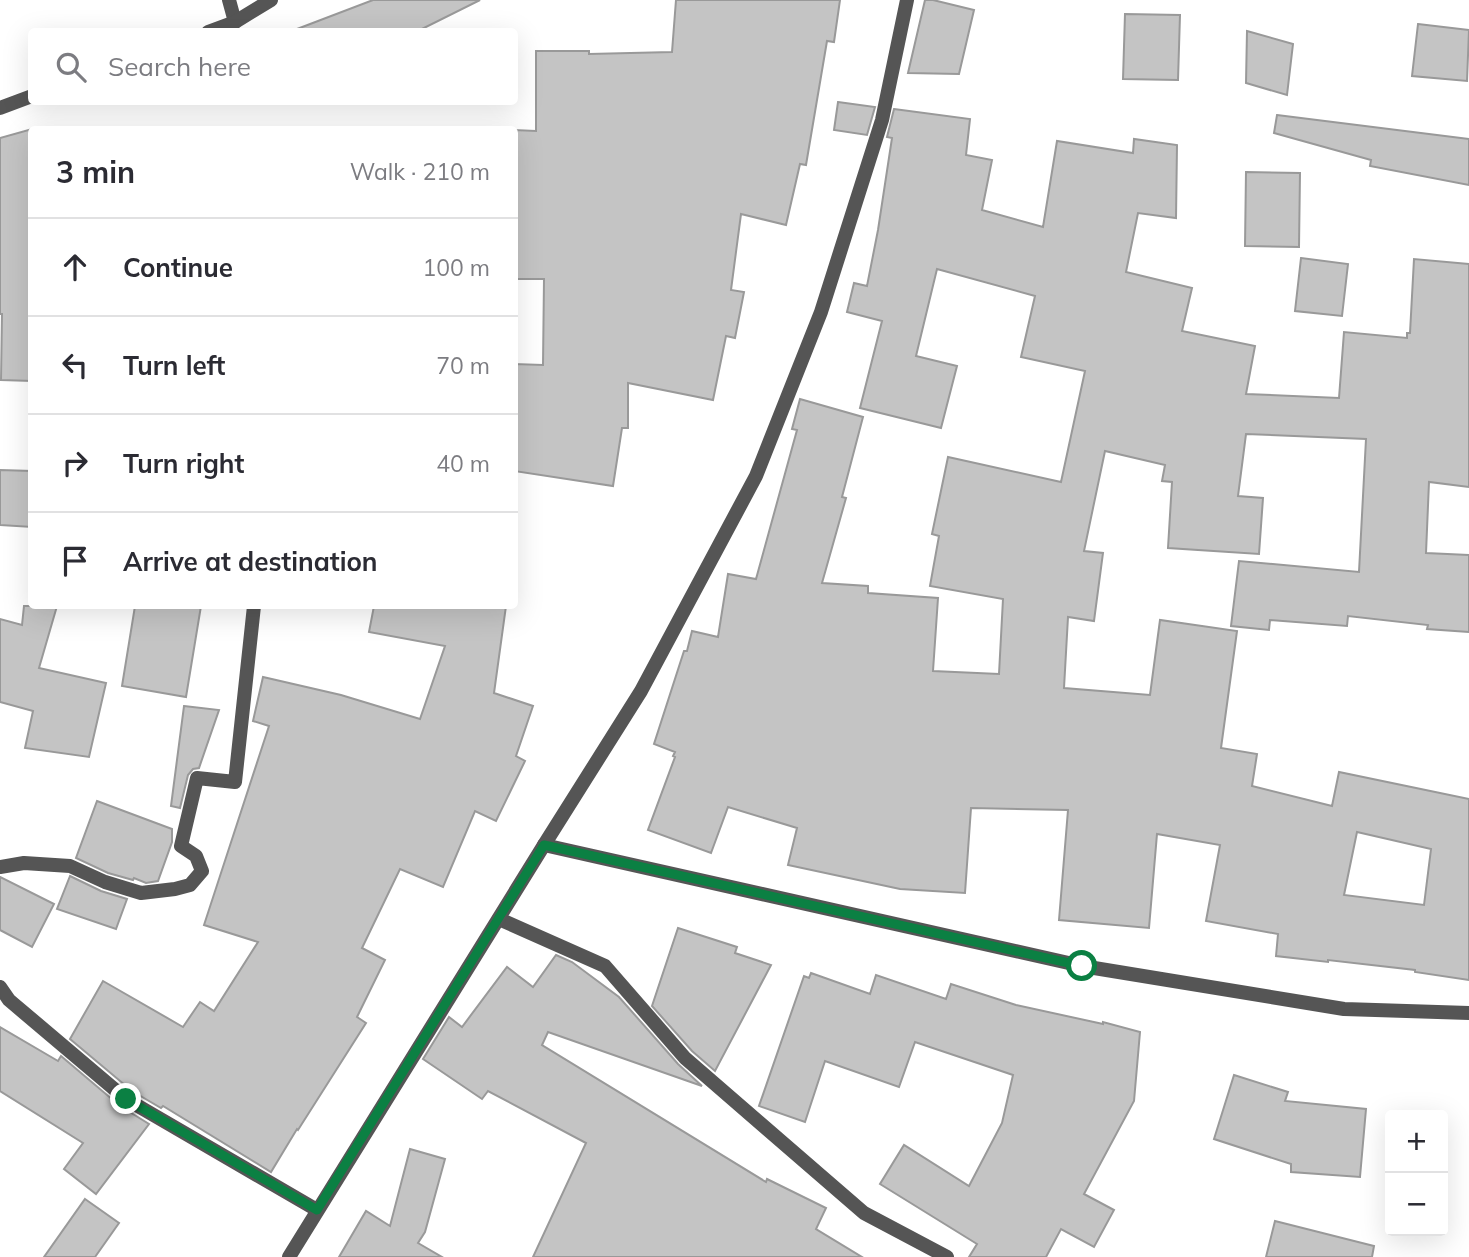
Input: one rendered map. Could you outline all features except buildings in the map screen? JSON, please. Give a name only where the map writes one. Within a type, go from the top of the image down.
[{"type":"street","points":[[229,0],[235,22]]},
{"type":"street","points":[[219,28],[235,22],[271,0]]},
{"type":"street","points":[[289,1257],[641,691],[756,477],[821,312],[882,120],[907,0]]},
{"type":"street","points":[[0,108],[28,98]]},
{"type":"street","points":[[0,867],[24,863],[71,866],[105,881],[141,892],[190,885],[202,871],[196,856],[181,846],[197,778],[234,782],[254,609]]},
{"type":"street","points":[[544,845],[1082,966],[1343,1009],[1469,1013]]},
{"type":"street","points":[[499,919],[605,966],[685,1058],[864,1213],[947,1257]]},
{"type":"street","points":[[0,987],[9,1000],[126,1099],[317,1210]]},
{"type":"route","points":[[126,1099],[317,1210],[544,845],[1082,966]]}]
